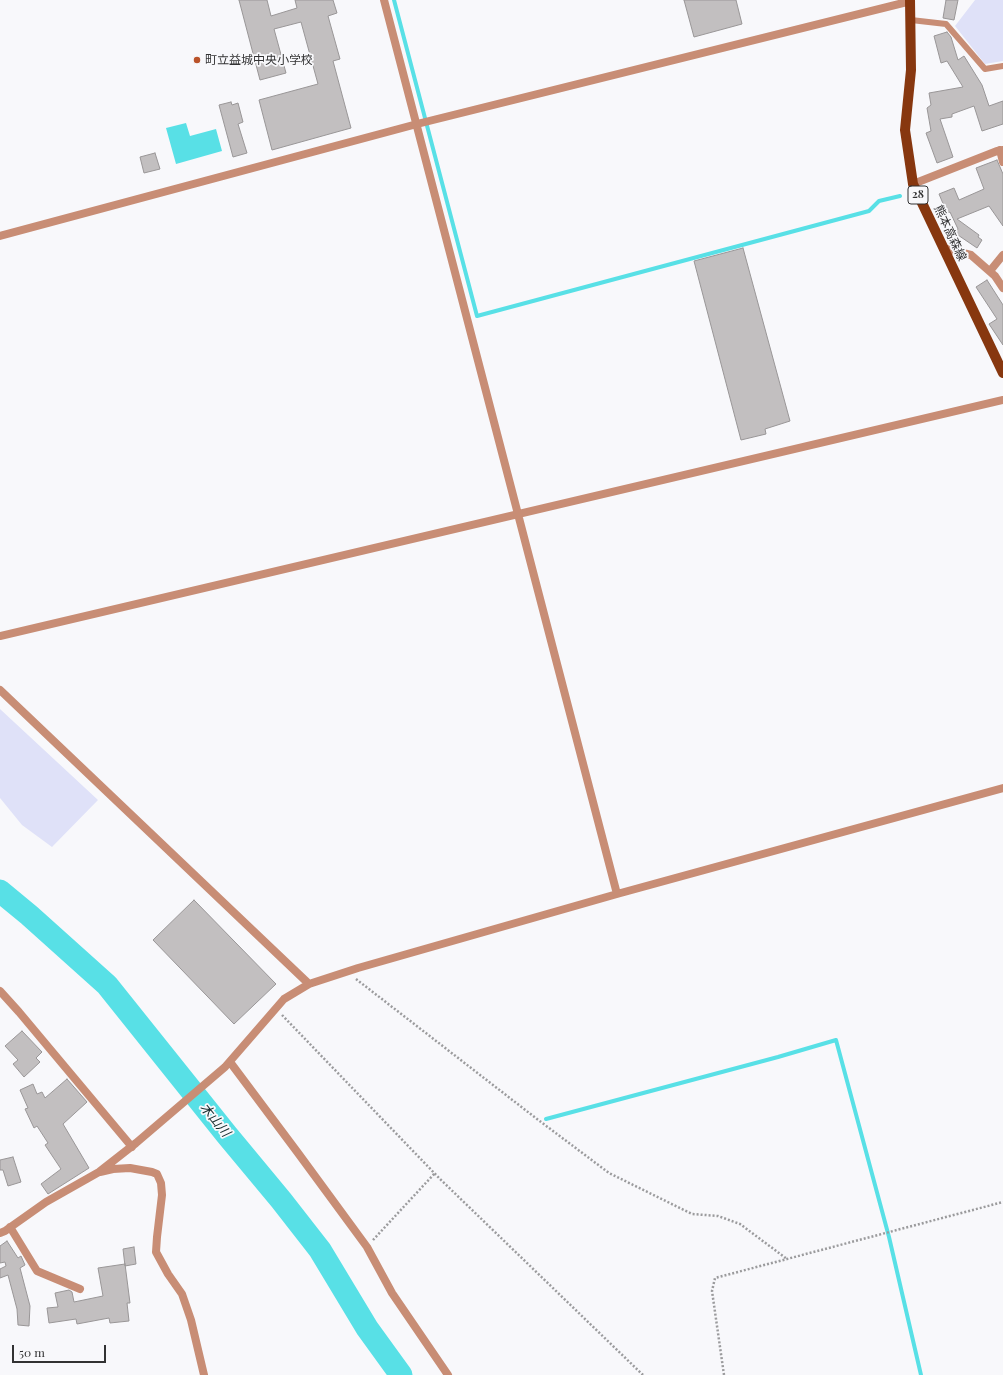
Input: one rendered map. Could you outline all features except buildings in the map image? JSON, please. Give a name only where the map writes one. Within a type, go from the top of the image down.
[{"type":"main road","name":"熊本高森線","points":[[910,0],[911,70],[905,130],[913,184],[1003,373]]},
{"type":"street","points":[[384,0],[617,894]]},
{"type":"street","points":[[0,236],[417,124],[910,0]]},
{"type":"street","points":[[913,184],[1001,150],[1003,162]]},
{"type":"street","points":[[943,248],[971,255],[995,276],[1003,288]]},
{"type":"street","points":[[990,271],[1003,255]]},
{"type":"street","points":[[0,636],[1003,400]]},
{"type":"street","points":[[0,690],[309,984]]},
{"type":"street","points":[[0,1232],[10,1227],[46,1202],[99,1172],[134,1145],[227,1065],[284,999],[309,984],[617,894],[1003,788]]},
{"type":"street","points":[[0,991],[134,1145]]},
{"type":"street","points":[[227,1065],[298,1153],[367,1248],[392,1293],[448,1375]]},
{"type":"street","points":[[99,1172],[130,1168],[157,1174],[161,1182],[162,1195],[156,1252],[168,1274],[182,1294],[192,1320],[204,1375]]},
{"type":"street","points":[[10,1227],[37,1271],[80,1289]]},
{"type":"lane","points":[[911,20],[946,24],[985,69],[1003,66]]},
{"type":"path","points":[[347,972],[609,1173],[692,1214],[718,1216],[740,1224],[759,1240],[787,1259]]},
{"type":"path","points":[[275,1009],[435,1173],[643,1375]]},
{"type":"path","points":[[367,1248],[435,1173]]},
{"type":"path","points":[[724,1375],[712,1291],[715,1278],[1003,1202]]},
{"type":"shaded area","points":[[975,0],[1003,0],[1003,61],[985,64],[955,26]]},
{"type":"shaded area","points":[[0,709],[98,800],[52,847],[22,825],[0,798]]},
{"type":"water","points":[[186,123],[190,136],[216,129],[222,151],[176,164],[166,128]]},
{"type":"waterway","points":[[394,0],[477,316],[869,211],[879,201],[900,196]]},
{"type":"waterway","name":"木山川","points":[[0,891],[107,985],[320,1250],[367,1328],[401,1375]]},
{"type":"waterway","points":[[546,1119],[836,1040],[889,1237],[921,1375]]},
{"type":"place","name":"町立益城中央小学校","points":[[197,60]]}]
